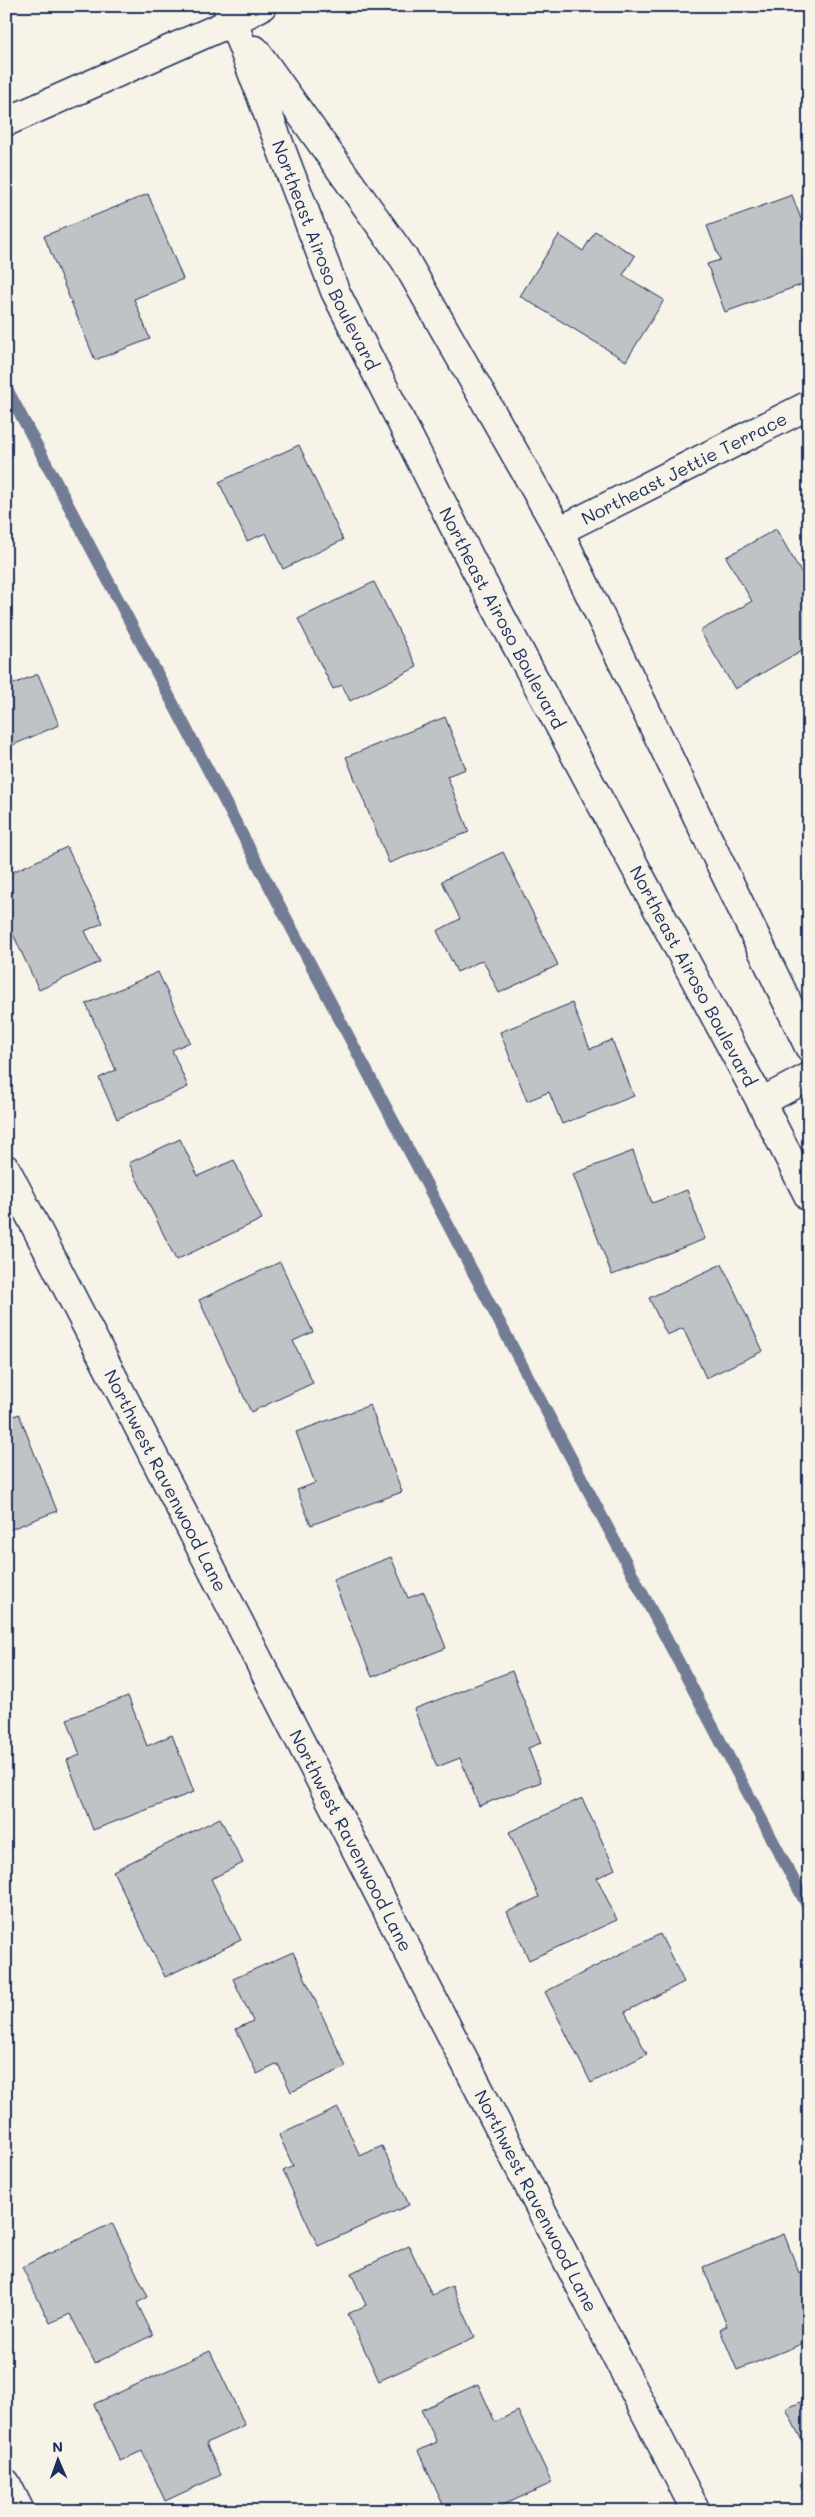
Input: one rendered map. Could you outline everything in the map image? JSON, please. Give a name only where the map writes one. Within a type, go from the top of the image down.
[{"type":"main road","points":[[6,122],[230,14],[262,6]]},
{"type":"main road","name":"Northeast Airoso Boulevard","points":[[230,14],[405,260],[559,531],[809,1047]]},
{"type":"main road","name":"Northeast Airoso Boulevard","points":[[230,14],[335,291],[476,570],[761,1102],[809,1197]]},
{"type":"main road","name":"Northeast Jettie Terrace","points":[[559,531],[809,404]]},
{"type":"main road","points":[[761,1102],[809,1078]]},
{"type":"main road","name":"Northwest Ravenwood Lane","points":[[6,1169],[696,2511]]},
{"type":"main road","points":[[6,2483],[20,2511]]},
{"type":"building","points":[[148,194],[183,279],[134,299],[150,339],[95,360],[44,236]]},
{"type":"building","points":[[792,195],[809,240],[809,282],[725,312],[707,264],[720,260],[707,226]]},
{"type":"building","points":[[595,231],[635,256],[623,275],[664,300],[626,361],[520,296],[559,235],[583,251]]},
{"type":"building","points":[[299,445],[343,540],[283,569],[266,533],[247,541],[219,482]]},
{"type":"building","points":[[776,529],[809,586],[809,646],[735,689],[700,631],[752,601],[726,557]]},
{"type":"building","points":[[374,582],[417,667],[350,701],[342,685],[333,689],[298,619]]},
{"type":"building","points":[[38,674],[59,725],[6,748],[6,687]]},
{"type":"building","points":[[445,717],[466,769],[447,776],[469,832],[389,863],[346,757]]},
{"type":"building","points":[[67,847],[103,923],[85,931],[100,962],[39,990],[6,919],[6,875]]},
{"type":"building","points":[[503,852],[558,965],[499,993],[483,960],[457,972],[437,931],[460,919],[442,881]]},
{"type":"building","points":[[158,972],[190,1042],[172,1050],[188,1087],[117,1119],[99,1078],[116,1070],[86,1004]]},
{"type":"building","points":[[572,1003],[590,1049],[612,1040],[634,1096],[562,1124],[549,1092],[527,1101],[500,1032]]},
{"type":"building","points":[[180,1139],[198,1176],[234,1160],[262,1219],[176,1260],[129,1163]]},
{"type":"building","points":[[633,1151],[652,1203],[687,1190],[705,1239],[612,1275],[573,1174]]},
{"type":"building","points":[[280,1262],[313,1332],[293,1341],[313,1383],[251,1412],[199,1300]]},
{"type":"building","points":[[722,1264],[763,1351],[706,1378],[683,1328],[667,1335],[649,1298]]},
{"type":"building","points":[[370,1405],[402,1492],[311,1525],[297,1490],[315,1483],[296,1432]]},
{"type":"building","points":[[19,1414],[57,1511],[6,1531],[6,1419]]},
{"type":"building","points":[[391,1557],[408,1598],[424,1592],[446,1648],[372,1677],[333,1580]]},
{"type":"building","points":[[512,1671],[541,1743],[528,1748],[541,1782],[479,1806],[460,1758],[437,1767],[414,1709]]},
{"type":"building","points":[[128,1696],[147,1746],[172,1735],[194,1792],[93,1830],[67,1760],[80,1755],[67,1719]]},
{"type":"building","points":[[582,1798],[615,1869],[597,1878],[617,1920],[529,1960],[507,1912],[539,1897],[509,1832]]},
{"type":"building","points":[[220,1818],[243,1863],[211,1879],[241,1940],[165,1977],[113,1871]]},
{"type":"building","points":[[660,1934],[684,1982],[625,2012],[647,2054],[591,2083],[545,1992]]},
{"type":"building","points":[[293,1952],[346,2067],[291,2092],[278,2064],[257,2074],[236,2029],[253,2021],[233,1979]]},
{"type":"building","points":[[338,2108],[360,2156],[382,2146],[409,2205],[318,2246],[283,2171],[293,2166],[279,2135]]},
{"type":"building","points":[[112,2223],[148,2297],[137,2303],[153,2335],[95,2363],[70,2314],[50,2323],[22,2267]]},
{"type":"building","points":[[784,2234],[799,2273],[809,2269],[809,2341],[737,2370],[720,2330],[727,2326],[703,2267]]},
{"type":"building","points":[[409,2246],[432,2295],[452,2286],[475,2337],[379,2381],[348,2314],[366,2305],[351,2273]]},
{"type":"building","points":[[210,2351],[245,2425],[206,2443],[221,2475],[165,2501],[142,2451],[120,2461],[94,2404]]},
{"type":"building","points":[[478,2384],[495,2422],[518,2411],[552,2483],[490,2511],[446,2511],[418,2451],[437,2442],[421,2410]]},
{"type":"building","points":[[809,2398],[809,2455],[786,2409]]},
{"type":"building","points":[[809,2479],[809,2502],[800,2484]]},
{"type":"waterway","points":[[6,387],[809,1909]]}]
